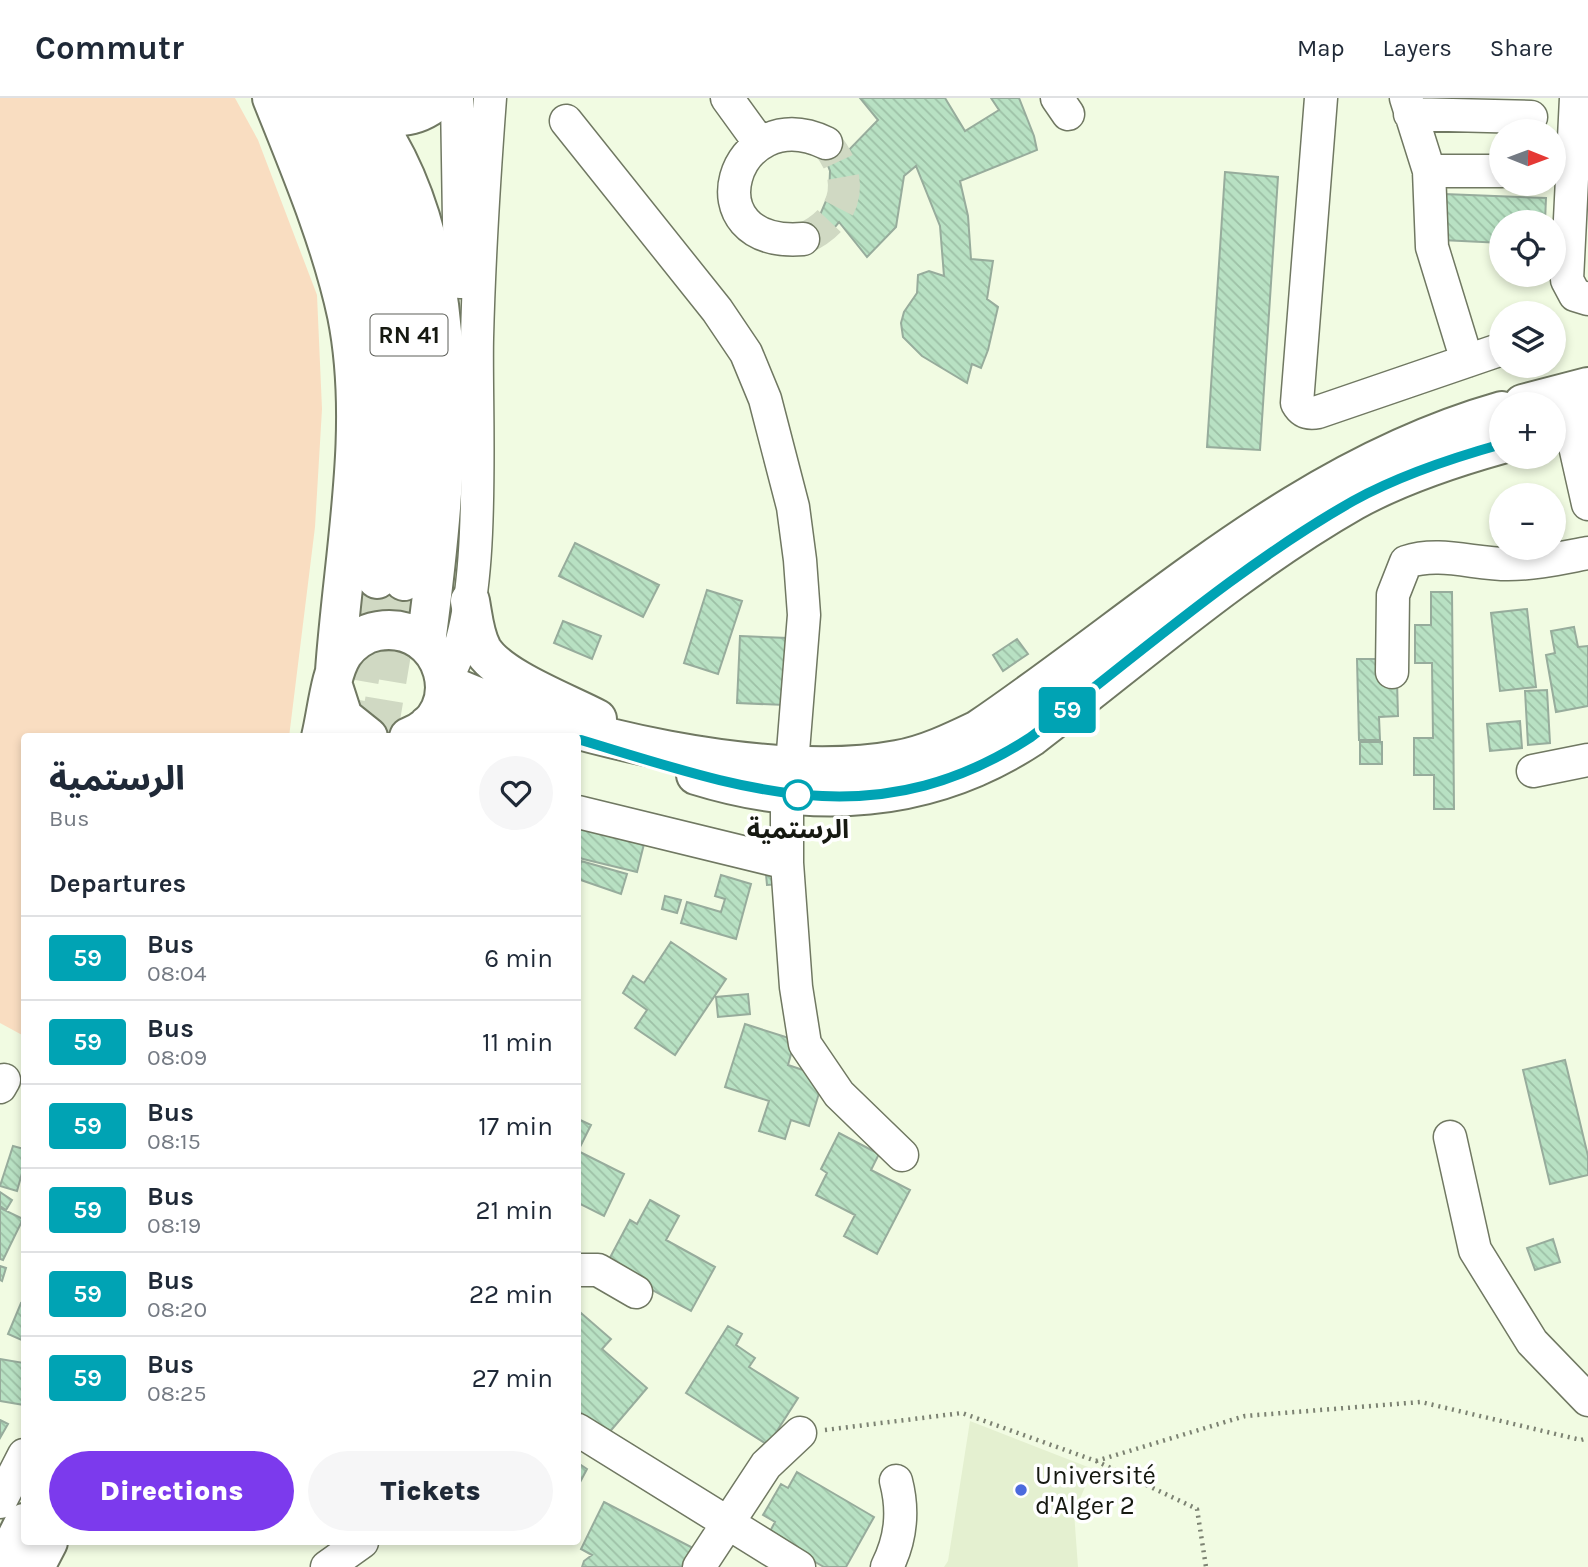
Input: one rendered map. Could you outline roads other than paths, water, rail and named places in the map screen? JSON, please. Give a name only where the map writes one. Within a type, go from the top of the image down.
[{"type":"main road","points":[[272,98],[327,244],[347,316],[356,409],[355,448],[334,678],[322,733]]},
{"type":"main road","name":"RN 41","points":[[304,98],[331,157],[349,206],[365,264],[382,368],[385,506],[391,580],[417,438],[405,303],[356,103]]},
{"type":"main road","points":[[356,103],[385,117],[414,115],[440,98]]},
{"type":"main road","points":[[356,103],[393,152],[413,199],[433,272],[440,323],[443,483],[438,713],[417,733]]},
{"type":"main road","points":[[581,744],[720,783],[789,779],[839,766],[900,760],[943,747],[978,730],[1276,513],[1406,443],[1489,415]]},
{"type":"main road","points":[[363,733],[343,717],[334,678],[343,654],[356,640],[373,632],[401,631],[437,663],[538,719],[646,744],[737,760],[789,779],[856,796],[931,785],[1002,756],[1031,737],[1302,532],[1355,500],[1416,474],[1489,449]]},
{"type":"main road","points":[[470,601],[475,632],[490,659],[513,676],[646,744]]},
{"type":"main road","points":[[417,733],[482,725],[531,733]]},
{"type":"main road","points":[[2,1567],[21,1529]]},
{"type":"main road","points":[[35,1567],[46,1545]]},
{"type":"street","points":[[437,663],[460,496],[462,380],[457,98]]},
{"type":"street","points":[[727,98],[756,138]]},
{"type":"street","points":[[1321,98],[1297,402],[1304,412],[1318,412],[1489,353]]},
{"type":"street","points":[[1318,412],[1339,98]]},
{"type":"street","points":[[1576,98],[1567,280],[1570,290],[1585,299],[1588,215]]},
{"type":"street","points":[[437,663],[460,651],[470,601],[476,494],[483,102]]},
{"type":"street","points":[[1467,361],[1432,247],[1429,171],[1408,106],[1531,117]]},
{"type":"street","points":[[566,121],[717,310],[746,352],[765,398],[793,507],[804,615],[789,779],[787,863],[796,987],[805,1044],[839,1094],[901,1155]]},
{"type":"street","points":[[803,239],[783,240],[765,235],[749,224],[738,208],[733,189],[734,169],[743,152],[756,138],[774,130],[792,128],[811,132],[827,143]]},
{"type":"street","points":[[1429,171],[1489,171]]},
{"type":"street","points":[[1566,417],[1588,503]]},
{"type":"street","points":[[1392,672],[1393,595],[1406,562],[1425,556],[1509,564],[1545,562],[1588,552]]},
{"type":"street","points":[[1533,771],[1588,760]]},
{"type":"street","points":[[581,813],[787,863]]},
{"type":"street","points":[[1450,1137],[1475,1250],[1532,1342],[1588,1400]]},
{"type":"street","points":[[581,1270],[598,1270],[636,1292]]},
{"type":"street","points":[[581,1432],[799,1567]]},
{"type":"street","points":[[699,1567],[726,1522],[775,1454],[800,1433]]},
{"type":"street","points":[[0,1502],[21,1461]]},
{"type":"street","points":[[887,1567],[900,1526],[900,1498],[896,1481]]},
{"type":"street","points":[[327,1567],[358,1545]]},
{"type":"tunnel","points":[[803,239],[830,221],[843,197],[842,171],[826,143]]},
{"type":"tunnel","points":[[351,733],[377,579]]},
{"type":"tunnel","points":[[379,733],[404,581]]},
{"type":"place","name":"الرستمية","points":[[798,795]]},
{"type":"place","name":"Université d'Alger 2","points":[[1021,1490]]}]
